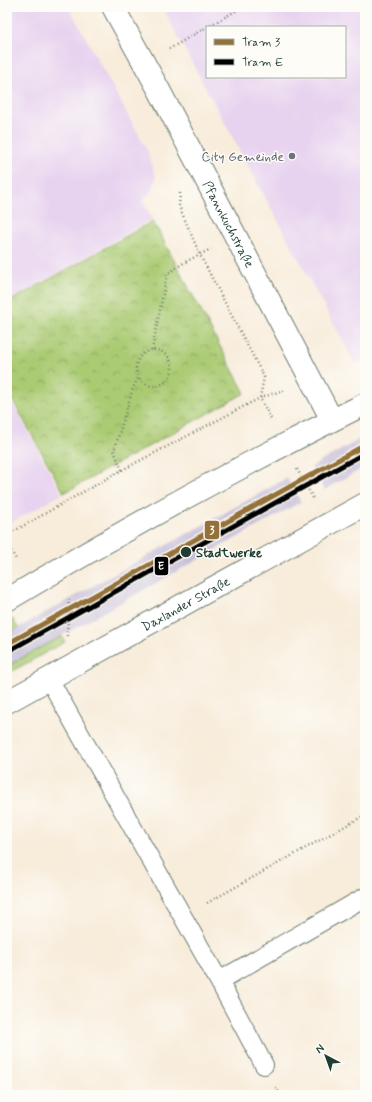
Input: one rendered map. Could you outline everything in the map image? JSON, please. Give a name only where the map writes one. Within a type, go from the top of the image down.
[{"type":"street","name":"Pfannkuchstraße","points":[[113,7],[236,236],[332,420]]},
{"type":"street","points":[[7,600],[277,448],[365,404]]},
{"type":"street","name":"Daxlander Straße","points":[[7,702],[365,504]]},
{"type":"lane","points":[[49,679],[219,981],[264,1065]]},
{"type":"lane","points":[[219,981],[365,897]]},
{"type":"path","points":[[209,26],[243,7]]},
{"type":"path","points":[[144,63],[206,28]]},
{"type":"path","points":[[7,535],[122,470],[260,398],[264,377],[200,255],[179,206],[180,192]]},
{"type":"path","points":[[152,350],[167,274],[185,262],[236,236]]},
{"type":"path","points":[[158,350],[168,357],[171,363],[171,374],[168,380],[164,383],[153,387],[147,385],[138,378],[136,372],[137,360],[146,351],[158,350]]},
{"type":"path","points":[[122,470],[114,451],[133,388],[138,378]]},
{"type":"path","points":[[66,636],[69,594]]},
{"type":"path","points":[[183,917],[365,815]]},
{"type":"shaded area","points":[[7,7],[69,7],[147,150],[156,178],[151,191],[142,200],[152,219],[7,302]]},
{"type":"shaded area","points":[[162,7],[365,7],[365,361],[355,363]]},
{"type":"shaded area","points":[[7,393],[62,494],[7,525]]},
{"type":"shaded area","points":[[365,436],[365,467],[324,490],[311,467]]},
{"type":"shaded area","points":[[287,478],[301,502],[7,666],[7,634]]},
{"type":"green space","points":[[153,221],[245,393],[64,493],[7,390],[7,303]]},
{"type":"green space","points":[[13,619],[18,628],[7,634],[7,623]]},
{"type":"green space","points":[[62,636],[65,642],[7,674],[7,666]]},
{"type":"tram line","name":"3","points":[[7,644],[365,445]]},
{"type":"tram line","name":"E","points":[[10,650],[365,453]]},
{"type":"place","name":"City Gemeinde","points":[[292,156]]},
{"type":"place","name":"Stadtwerke","points":[[186,552]]}]
